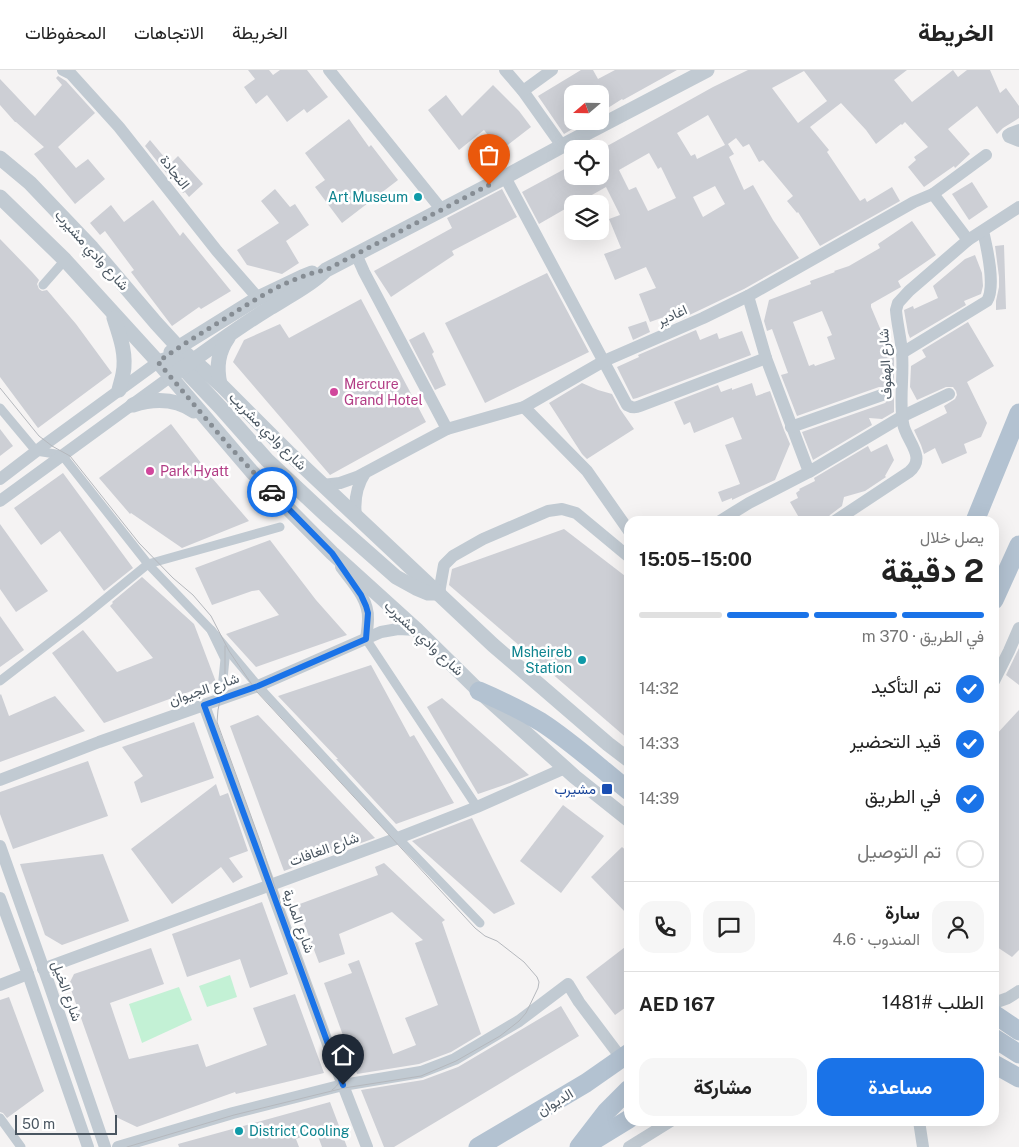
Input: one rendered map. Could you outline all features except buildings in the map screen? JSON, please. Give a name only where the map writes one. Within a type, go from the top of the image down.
[{"type":"main road","points":[[977,516],[1019,413]]},
{"type":"main road","points":[[983,516],[985,498]]},
{"type":"main road","points":[[999,589],[1019,545]]},
{"type":"main road","points":[[479,691],[505,702],[542,723],[624,787]]},
{"type":"main road","points":[[999,1017],[1019,1031]]},
{"type":"main road","points":[[999,1041],[1019,1054]]},
{"type":"main road","name":"الديوان","points":[[478,1147],[586,1083],[624,1057]]},
{"type":"main road","points":[[999,1067],[1019,1078]]},
{"type":"main road","points":[[579,1147],[606,1112],[624,1094]]},
{"type":"main road","points":[[583,1147],[624,1122]]},
{"type":"main road","points":[[491,1147],[510,1128]]},
{"type":"street","name":"النجادة","points":[[63,70],[71,74],[119,126],[217,251],[258,298]]},
{"type":"street","points":[[328,70],[441,209]]},
{"type":"street","points":[[505,70],[523,91],[562,146]]},
{"type":"street","points":[[523,91],[552,70]]},
{"type":"street","points":[[0,501],[237,329],[307,285],[326,270],[707,70]]},
{"type":"street","points":[[1019,130],[1008,136],[1019,140]]},
{"type":"street","name":"اغادير","points":[[323,486],[348,480],[365,473],[447,429],[524,407],[604,361],[703,318],[748,296],[914,202],[933,194],[986,155]]},
{"type":"street","name":"شارع وادي مشيرب","points":[[0,158],[30,184],[92,248],[178,347]]},
{"type":"street","points":[[505,177],[627,405],[635,408],[766,358]]},
{"type":"street","points":[[933,194],[968,240]]},
{"type":"street","name":"شارع وادي مشيرب","points":[[0,198],[65,260],[158,362]]},
{"type":"street","name":"شارع الهفوف","points":[[843,516],[909,472],[916,462],[916,453],[904,428],[902,353],[896,310],[898,303],[908,291],[968,240],[1016,212]]},
{"type":"street","points":[[902,353],[987,301],[991,295],[989,262],[983,231]]},
{"type":"street","points":[[356,254],[447,429]]},
{"type":"street","points":[[43,285],[65,260]]},
{"type":"street","points":[[342,261],[364,272]]},
{"type":"street","points":[[0,479],[178,347],[258,298],[302,277],[326,270]]},
{"type":"street","points":[[748,296],[766,358],[808,472]]},
{"type":"street","points":[[111,312],[122,344],[124,358],[124,373],[119,390]]},
{"type":"street","points":[[220,384],[217,366],[220,353],[226,340],[237,329]]},
{"type":"street","name":"شارع وادي مشريب","points":[[178,347],[188,364],[220,384],[356,516]]},
{"type":"street","points":[[158,362],[168,359],[188,364],[220,407],[267,460],[328,517],[401,580],[416,588],[438,593]]},
{"type":"street","points":[[158,362],[170,377]]},
{"type":"street","name":"شارع وادي مشيرب","points":[[170,377],[252,472],[332,553],[417,630],[479,691],[575,777],[624,816]]},
{"type":"street","points":[[728,516],[903,416],[949,394]]},
{"type":"street","points":[[792,427],[882,395]]},
{"type":"street","points":[[133,404],[155,400],[171,401],[187,406],[208,421]]},
{"type":"street","points":[[524,407],[587,471],[624,524]]},
{"type":"street","points":[[0,408],[36,451],[62,455],[148,564],[211,630],[258,686],[398,838],[480,923]]},
{"type":"street","points":[[365,473],[355,498],[356,516],[494,645],[624,756]]},
{"type":"street","points":[[438,593],[444,565],[453,556],[483,539],[548,511],[562,509],[576,513],[624,552]]},
{"type":"street","points":[[0,681],[148,564],[280,527]]},
{"type":"street","points":[[332,553],[361,595],[366,606],[368,619],[366,639],[477,807]]},
{"type":"street","points":[[999,670],[1019,628]]},
{"type":"street","name":"شارع الجيوان","points":[[0,780],[99,742],[258,686],[381,632],[398,629],[417,630]]},
{"type":"street","points":[[211,630],[225,659],[221,699]]},
{"type":"street","name":"شارع المارية","points":[[204,705],[367,1147]]},
{"type":"street","name":"شارع الغافات","points":[[43,968],[398,838],[477,807],[565,768]]},
{"type":"street","name":"شارع الخيل","points":[[0,846],[105,1147]]},
{"type":"street","points":[[0,898],[88,1147]]},
{"type":"street","points":[[49,984],[62,962]]},
{"type":"street","points":[[0,985],[28,974]]},
{"type":"street","points":[[118,1147],[233,1113],[343,1085],[421,1072],[455,1058],[519,1021],[568,984],[579,1002],[624,1055]]},
{"type":"street","points":[[999,1001],[1019,991]]},
{"type":"street","points":[[0,1118],[21,1147]]},
{"type":"street","points":[[629,1147],[646,1142],[665,1126]]},
{"type":"street","points":[[920,1126],[923,1147]]},
{"type":"green space","points":[[230,975],[237,997],[207,1007],[199,986]]},
{"type":"green space","points":[[179,987],[192,1020],[142,1043],[129,1004]]},
{"type":"tram line","points":[[0,388],[39,436],[70,456],[139,543],[173,578],[193,595],[211,616],[229,651],[257,692],[475,928],[485,936],[497,941],[524,962],[539,982],[526,1013],[519,1021],[500,1036],[456,1061],[421,1076],[344,1088],[234,1115],[127,1147]]},
{"type":"tram line","points":[[225,646],[225,676],[217,722],[342,1070],[340,1082],[332,1090]]},
{"type":"way so far","points":[[272,492],[229,446],[158,362],[178,347],[258,298],[302,277],[326,270],[489,185]]},
{"type":"place","name":"Art Museum","points":[[418,197]]},
{"type":"place","name":"Mercure Grand Hotel","points":[[334,392]]},
{"type":"place","name":"Park Hyatt","points":[[150,471]]},
{"type":"place","name":"Msheireb Station","points":[[582,660]]},
{"type":"place","name":"مشيرب","points":[[607,789]]},
{"type":"place","name":"District Cooling","points":[[239,1131]]},
{"type":"route","points":[[272,492],[332,553],[361,595],[368,613],[366,639],[258,686],[204,705],[343,1085]]}]
